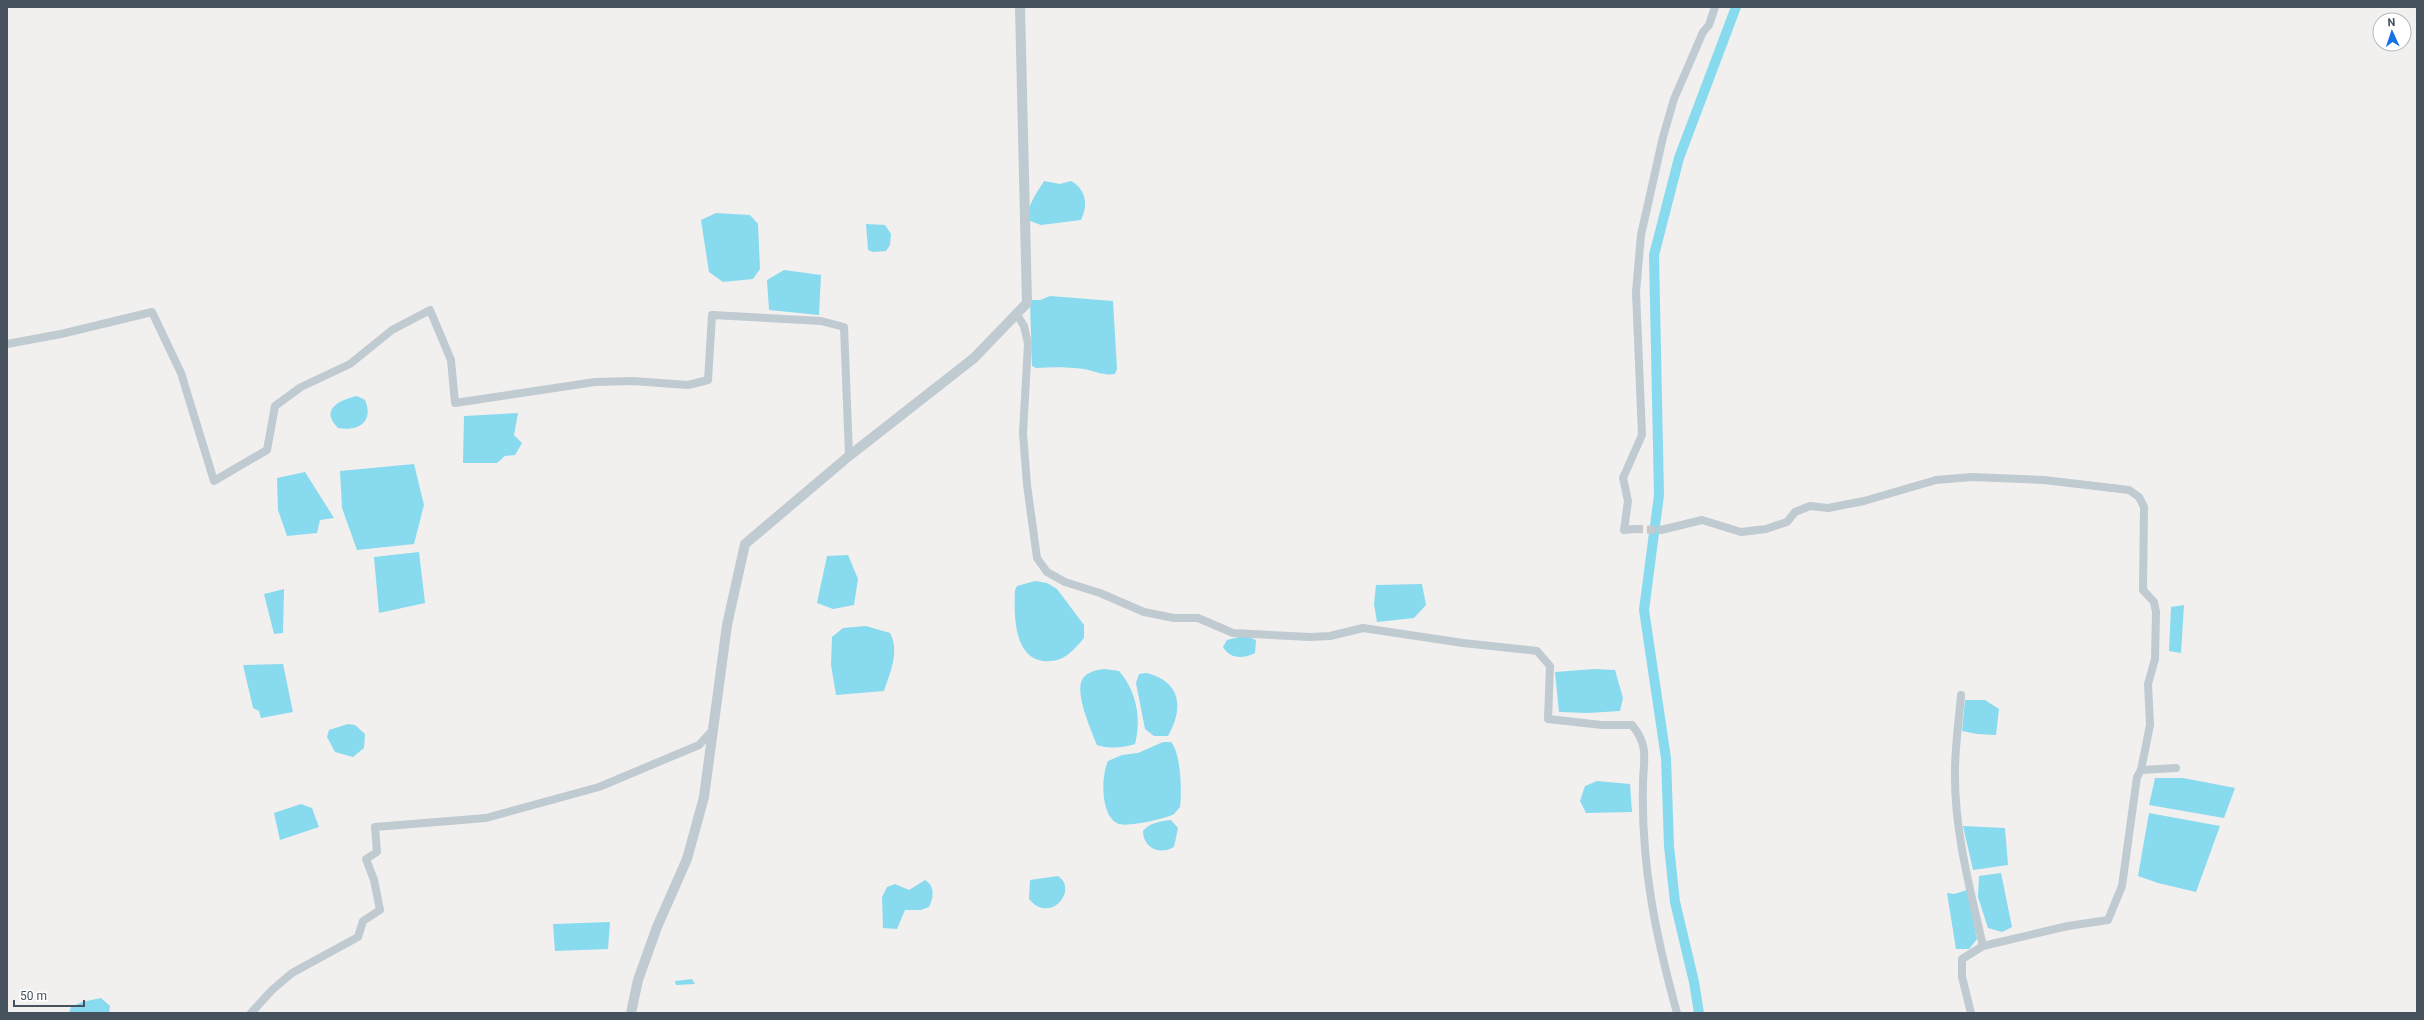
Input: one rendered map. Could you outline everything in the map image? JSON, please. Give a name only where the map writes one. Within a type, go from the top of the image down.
[{"type":"street","points":[[631,1013],[640,973],[657,927],[687,859],[704,797],[726,625],[745,544],[849,456],[974,358],[1026,302],[1020,7]]},
{"type":"street","points":[[1635,529],[1624,530],[1628,501],[1623,478],[1642,436],[1636,292],[1641,235],[1663,137],[1674,99],[1703,32],[1709,25],[1715,7]]},
{"type":"street","points":[[7,344],[62,334],[152,312],[181,373],[214,481],[267,450],[275,406],[301,387],[350,364],[392,330],[430,310],[451,360],[455,403],[595,382],[633,381],[688,385],[708,380],[712,315],[821,321],[844,327],[849,456]]},
{"type":"street","points":[[1016,313],[1024,326],[1028,344],[1023,433],[1027,485],[1037,558],[1047,572],[1065,582],[1100,592],[1144,612],[1174,618],[1198,618],[1233,633],[1310,637],[1330,636],[1363,628],[1463,643],[1537,651],[1550,666],[1548,719],[1602,725],[1632,725],[1641,736],[1645,758],[1643,844],[1651,907],[1676,1013]]},
{"type":"street","points":[[1662,530],[1702,520],[1741,532],[1766,529],[1787,522],[1794,512],[1810,506],[1828,508],[1864,501],[1936,480],[1972,477],[2067,481],[2129,490],[2139,497],[2144,507],[2143,590],[2154,602],[2156,612],[2155,659],[2148,684],[2150,725],[2141,770],[2137,777],[2122,886],[2108,920],[2068,926],[1983,946],[1962,959],[1962,977],[1971,1013]]},
{"type":"street","points":[[1961,695],[1955,770],[1956,799],[1965,867],[1983,946]]},
{"type":"street","points":[[251,1013],[272,990],[292,974],[358,938],[362,921],[380,910],[374,880],[366,859],[377,852],[375,827],[486,818],[599,787],[699,745],[712,731]]},
{"type":"street","points":[[2141,770],[2176,768]]},
{"type":"water","points":[[1044,181],[1060,184],[1071,181],[1080,189],[1085,199],[1085,209],[1081,220],[1041,225],[1030,221],[1030,205]]},
{"type":"water","points":[[716,213],[750,215],[758,224],[760,269],[753,279],[723,282],[709,272],[701,220]]},
{"type":"water","points":[[866,224],[885,225],[891,234],[890,245],[886,251],[873,252],[868,250]]},
{"type":"water","points":[[784,270],[821,275],[819,315],[769,310],[767,280]]},
{"type":"water","points":[[1050,296],[1113,301],[1117,369],[1115,374],[1103,374],[1078,368],[1036,368],[1032,366],[1030,303],[1032,300],[1040,300]]},
{"type":"water","points":[[357,396],[365,400],[368,414],[366,419],[363,423],[352,428],[338,428],[333,421],[331,411],[334,406],[344,400]]},
{"type":"water","points":[[518,413],[514,435],[522,443],[515,455],[505,456],[497,463],[463,463],[464,416]]},
{"type":"water","points":[[414,464],[424,505],[414,544],[357,550],[342,508],[340,471]]},
{"type":"water","points":[[305,472],[334,518],[320,520],[317,533],[287,536],[278,510],[277,478]]},
{"type":"water","points":[[419,552],[425,603],[379,613],[374,557]]},
{"type":"water","points":[[848,555],[858,579],[854,605],[833,609],[817,603],[827,556]]},
{"type":"water","points":[[1035,581],[1047,583],[1057,589],[1084,625],[1084,638],[1066,656],[1056,660],[1043,661],[1033,658],[1026,651],[1017,633],[1015,590],[1017,586]]},
{"type":"water","points":[[1422,584],[1426,605],[1414,618],[1377,622],[1374,604],[1376,585]]},
{"type":"water","points":[[284,589],[283,633],[274,634],[264,594]]},
{"type":"water","points":[[2184,605],[2181,653],[2169,651],[2171,607]]},
{"type":"water","points":[[866,626],[890,633],[893,640],[893,662],[884,691],[836,695],[831,665],[832,637],[843,628]]},
{"type":"water","points":[[1239,637],[1248,637],[1256,640],[1255,653],[1237,657],[1226,651],[1223,647],[1227,640]]},
{"type":"water","points":[[283,664],[293,712],[261,718],[259,711],[253,708],[243,665]]},
{"type":"water","points":[[1104,669],[1119,671],[1130,687],[1136,705],[1138,725],[1135,744],[1116,748],[1097,745],[1082,703],[1080,686],[1086,675]]},
{"type":"water","points":[[1594,669],[1615,670],[1623,698],[1620,711],[1588,713],[1559,712],[1555,672]]},
{"type":"water","points":[[1147,673],[1158,677],[1167,683],[1173,690],[1176,697],[1176,716],[1168,736],[1154,736],[1145,729],[1136,683],[1139,674]]},
{"type":"water","points":[[1965,700],[1985,700],[1999,709],[1996,735],[1977,734],[1962,731]]},
{"type":"water","points":[[348,724],[355,725],[365,734],[364,748],[353,757],[335,752],[327,737],[329,730]]},
{"type":"water","points":[[1163,742],[1171,742],[1177,755],[1181,783],[1180,807],[1174,814],[1163,818],[1124,825],[1119,824],[1113,820],[1105,805],[1103,786],[1108,761],[1122,755],[1138,753]]},
{"type":"water","points":[[2155,778],[2183,778],[2235,788],[2224,818],[2149,805]]},
{"type":"water","points":[[1597,781],[1630,784],[1632,812],[1586,813],[1580,801],[1585,786]]},
{"type":"water","points":[[301,804],[312,808],[319,827],[280,840],[274,813]]},
{"type":"water","points":[[2149,813],[2220,826],[2196,892],[2158,883],[2138,876]]},
{"type":"water","points":[[1171,820],[1178,828],[1174,847],[1163,851],[1153,848],[1146,842],[1143,831],[1146,828],[1152,824]]},
{"type":"water","points":[[1963,826],[2005,828],[2008,865],[1973,870]]},
{"type":"water","points":[[2001,873],[2012,927],[2002,932],[1988,928],[1978,897],[1979,876]]},
{"type":"water","points":[[1058,876],[1064,882],[1064,896],[1053,907],[1045,908],[1037,906],[1029,899],[1030,880]]},
{"type":"water","points":[[925,880],[931,885],[933,892],[929,907],[921,910],[905,910],[897,929],[883,928],[882,897],[887,887],[895,884],[909,890]]},
{"type":"water","points":[[1967,890],[1977,939],[1969,949],[1956,949],[1947,893],[1954,894]]},
{"type":"water","points":[[610,922],[608,949],[555,951],[553,924]]},
{"type":"water","points":[[692,979],[695,984],[676,985],[675,981]]},
{"type":"water","points":[[101,998],[110,1006],[109,1013],[69,1013],[71,1007],[82,1002]]},
{"type":"waterway","points":[[1699,1013],[1694,982],[1675,902],[1669,846],[1666,758],[1644,610],[1659,495],[1654,255],[1679,158],[1736,7]]},
{"type":"tunnel","points":[[1635,529],[1661,530]]}]
